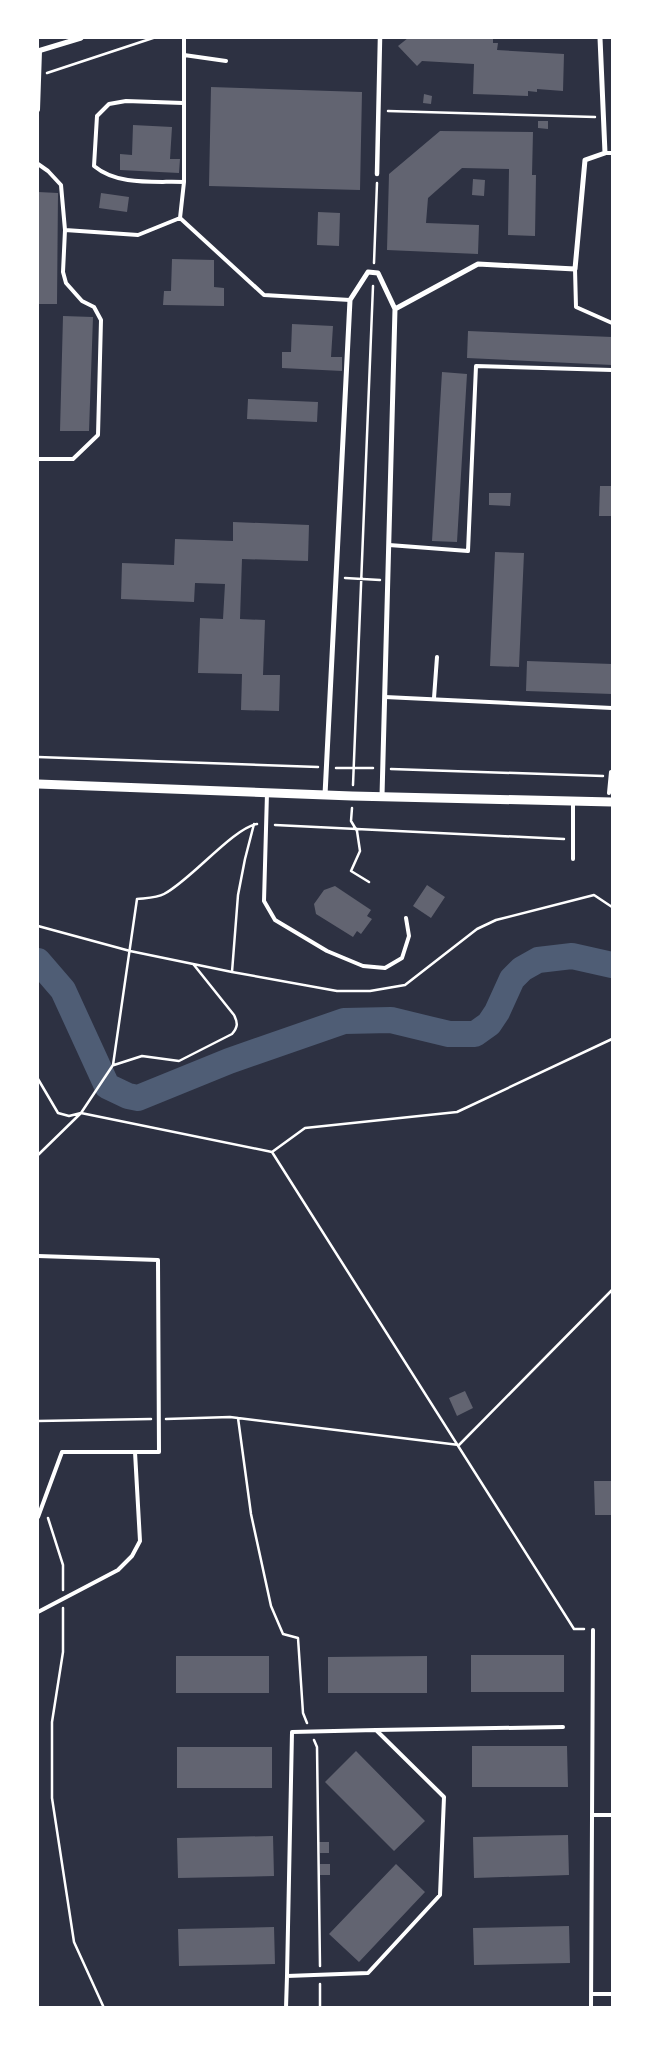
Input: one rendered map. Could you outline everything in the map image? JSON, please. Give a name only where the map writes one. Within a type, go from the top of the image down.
[{"type":"street","points":[[39,51],[81,38]]},
{"type":"street","points":[[377,174],[380,38]]},
{"type":"street","points":[[395,309],[478,264],[575,269],[585,160],[605,153],[600,38]]},
{"type":"street","points":[[325,795],[350,300],[371,272],[378,273],[395,309],[382,796]]},
{"type":"street","points":[[38,784],[352,796],[612,802]]},
{"type":"lane","points":[[180,218],[184,182],[184,38]]},
{"type":"lane","points":[[38,110],[39,51]]},
{"type":"lane","points":[[184,55],[226,61]]},
{"type":"lane","points":[[183,103],[126,101],[109,104],[97,116],[94,166],[104,174],[120,180],[184,182]]},
{"type":"lane","points":[[605,153],[612,153]]},
{"type":"lane","points":[[38,164],[48,171],[61,185],[65,230],[63,272],[66,283],[82,301],[94,307],[101,320],[98,435],[73,460],[38,459]]},
{"type":"lane","points":[[65,230],[138,235],[180,218]]},
{"type":"lane","points":[[180,218],[264,296],[350,300]]},
{"type":"lane","points":[[575,269],[576,307],[612,323]]},
{"type":"lane","points":[[389,545],[468,550],[476,366],[612,370]]},
{"type":"lane","points":[[434,698],[437,657]]},
{"type":"lane","points":[[385,697],[612,708]]},
{"type":"lane","points":[[609,793],[611,772]]},
{"type":"lane","points":[[267,793],[264,901],[275,920],[292,932],[327,951],[363,966],[385,968],[402,958],[409,936],[406,918]]},
{"type":"lane","points":[[573,800],[573,859]]},
{"type":"lane","points":[[38,1256],[158,1260],[159,1419],[159,1452],[62,1452],[38,1517]]},
{"type":"lane","points":[[38,1612],[118,1570],[132,1556],[140,1540],[135,1452]]},
{"type":"lane","points":[[591,2008],[593,1630]]},
{"type":"lane","points":[[286,2008],[292,1732],[562,1727]]},
{"type":"lane","points":[[287,1976],[368,1972],[440,1895],[444,1797],[376,1730]]},
{"type":"lane","points":[[593,1815],[612,1815]]},
{"type":"lane","points":[[591,1994],[612,1994]]},
{"type":"path","points":[[40,75],[153,38]]},
{"type":"path","points":[[379,111],[604,118]]},
{"type":"path","points":[[369,882],[351,870],[360,851],[357,831],[351,821],[371,272],[377,174]]},
{"type":"path","points":[[336,578],[388,581]]},
{"type":"path","points":[[232,972],[238,895],[254,824]]},
{"type":"path","points":[[38,1154],[81,1113],[114,1065],[137,899],[163,896],[195,872],[239,832],[254,824],[266,824],[357,831],[573,839]]},
{"type":"path","points":[[38,926],[130,951],[232,972],[338,991],[370,992],[405,984],[477,929],[496,920],[594,895],[612,907]]},
{"type":"path","points":[[114,1065],[142,1056],[179,1061],[232,1034],[236,1029],[237,1022],[234,1015],[193,964]]},
{"type":"path","points":[[272,1152],[306,1128],[457,1112],[612,1039]]},
{"type":"path","points":[[38,1079],[58,1113],[69,1116],[81,1113],[272,1152],[574,1629],[593,1630]]},
{"type":"path","points":[[459,1445],[612,1290]]},
{"type":"path","points":[[38,1421],[238,1418],[459,1445]]},
{"type":"path","points":[[238,1418],[251,1514],[271,1606],[283,1634],[298,1638],[303,1713],[317,1747],[320,2008]]},
{"type":"path","points":[[43,1503],[63,1565],[63,1594]]},
{"type":"path","points":[[63,1604],[63,1652],[52,1722],[52,1798],[74,1942],[104,2008]]},
{"type":"building","points":[[408,38],[493,38],[493,43],[498,43],[497,50],[564,54],[563,91],[537,89],[537,92],[528,91],[528,96],[473,94],[474,64],[422,61],[417,66],[398,46]]},
{"type":"building","points":[[211,87],[362,92],[360,190],[209,186]]},
{"type":"building","points":[[424,94],[432,96],[431,104],[423,103]]},
{"type":"building","points":[[538,121],[548,121],[548,129],[538,128]]},
{"type":"building","points":[[133,125],[172,127],[170,159],[180,159],[179,173],[120,170],[120,154],[132,155]]},
{"type":"building","points":[[440,131],[533,132],[532,175],[536,175],[535,236],[508,235],[509,169],[462,168],[428,198],[426,223],[479,225],[478,254],[387,250],[389,174]]},
{"type":"building","points":[[473,179],[485,180],[484,196],[472,195]]},
{"type":"building","points":[[38,192],[58,193],[57,304],[38,304]]},
{"type":"building","points":[[101,193],[129,197],[127,212],[99,208]]},
{"type":"building","points":[[318,212],[340,213],[339,246],[317,245]]},
{"type":"building","points":[[172,259],[214,260],[214,287],[224,288],[224,306],[163,305],[164,291],[171,291]]},
{"type":"building","points":[[63,316],[93,317],[89,431],[60,431]]},
{"type":"building","points":[[292,324],[333,326],[331,357],[342,357],[342,371],[282,368],[282,352],[291,352]]},
{"type":"building","points":[[468,331],[612,337],[612,365],[467,358]]},
{"type":"building","points":[[442,372],[467,374],[457,542],[432,541]]},
{"type":"building","points":[[248,399],[318,402],[317,422],[247,419]]},
{"type":"building","points":[[600,486],[612,486],[612,516],[599,516]]},
{"type":"building","points":[[489,493],[511,493],[510,506],[489,505]]},
{"type":"building","points":[[233,522],[309,525],[308,561],[242,559],[240,619],[265,620],[263,675],[280,675],[279,711],[241,710],[242,674],[198,673],[200,618],[223,619],[225,584],[195,583],[194,602],[121,599],[122,563],[174,565],[175,539],[233,541]]},
{"type":"building","points":[[495,552],[524,553],[519,667],[490,666]]},
{"type":"building","points":[[527,661],[612,664],[612,694],[526,691]]},
{"type":"building","points":[[427,885],[445,897],[431,918],[413,906]]},
{"type":"building","points":[[335,886],[371,910],[367,916],[372,919],[361,934],[357,931],[353,937],[316,914],[314,904],[324,890]]},
{"type":"building","points":[[465,1391],[473,1408],[457,1416],[449,1398]]},
{"type":"building","points":[[594,1481],[612,1481],[612,1515],[595,1515]]},
{"type":"building","points":[[471,1655],[564,1655],[564,1692],[471,1692]]},
{"type":"building","points":[[176,1656],[269,1656],[269,1693],[176,1693]]},
{"type":"building","points":[[427,1656],[427,1693],[328,1693],[328,1657]]},
{"type":"building","points":[[472,1746],[567,1746],[568,1787],[472,1787]]},
{"type":"building","points":[[177,1747],[272,1747],[272,1788],[177,1788]]},
{"type":"building","points":[[356,1751],[425,1821],[394,1851],[325,1782]]},
{"type":"building","points":[[568,1835],[569,1875],[474,1878],[473,1837]]},
{"type":"building","points":[[273,1836],[274,1876],[178,1878],[177,1838]]},
{"type":"building","points":[[319,1842],[329,1842],[329,1853],[320,1853]]},
{"type":"building","points":[[320,1864],[330,1864],[330,1875],[320,1875]]},
{"type":"building","points":[[396,1864],[425,1892],[359,1962],[329,1934]]},
{"type":"building","points":[[569,1926],[570,1963],[474,1965],[473,1928]]},
{"type":"building","points":[[274,1927],[275,1964],[179,1966],[178,1929]]},
{"type":"waterway","points":[[38,961],[63,990],[107,1086],[128,1096],[138,1098],[229,1061],[344,1021],[391,1020],[449,1034],[475,1034],[489,1024],[497,1012],[512,979],[522,969],[538,960],[572,956],[612,965]]}]
